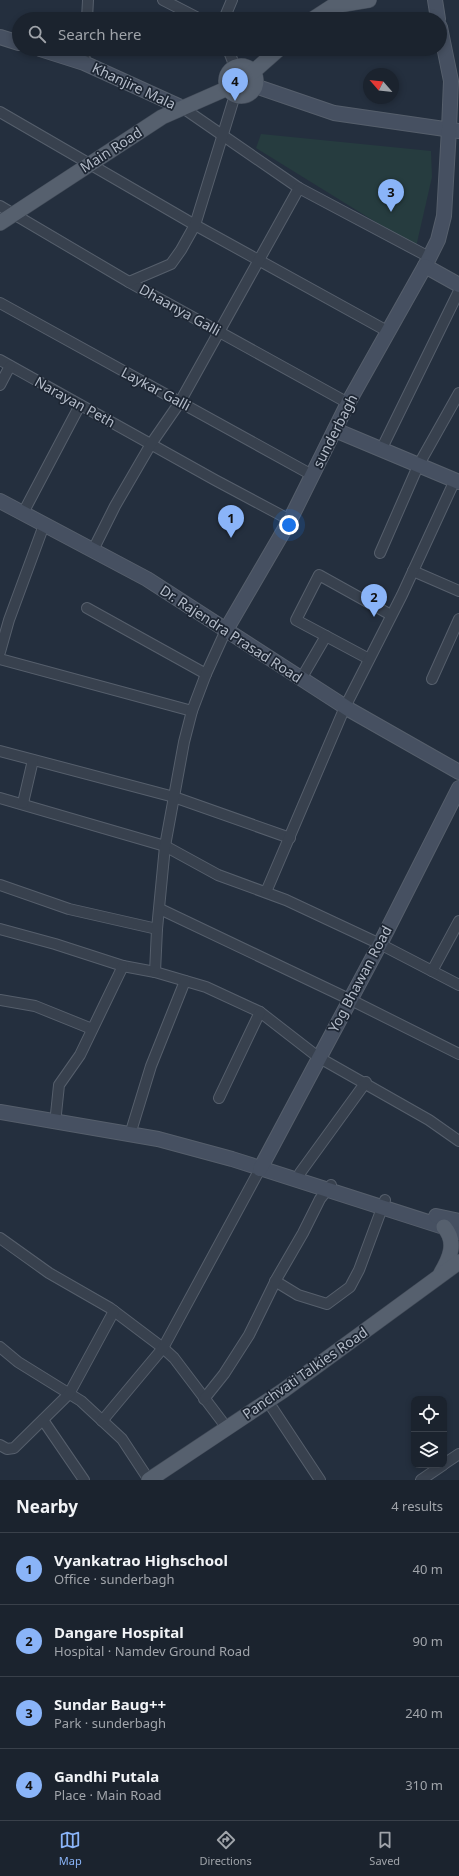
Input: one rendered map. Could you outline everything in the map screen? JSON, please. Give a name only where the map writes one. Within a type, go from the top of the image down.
[{"type":"main road","points":[[324,12],[333,6],[370,0]]},
{"type":"main road","points":[[435,0],[437,12]]},
{"type":"main road","points":[[0,38],[12,41]]},
{"type":"main road","name":"sunderbagh","points":[[226,630],[290,520],[348,403],[438,240],[444,216],[454,130],[455,81],[447,52]]},
{"type":"main road","name":"Khanjire Mala","points":[[84,56],[183,108]]},
{"type":"main road","points":[[273,56],[254,79],[249,94],[240,96],[231,91],[226,79],[231,70],[235,67],[245,66],[254,79],[334,112],[454,130]]},
{"type":"main road","name":"Main Road","points":[[0,223],[162,117],[231,91]]},
{"type":"main road","points":[[427,261],[459,285]]},
{"type":"main road","points":[[335,430],[418,466],[457,481]]},
{"type":"main road","name":"Dr. Rajendra Prasad Road","points":[[0,501],[147,579],[345,707],[459,772]]},
{"type":"main road","name":"Yog Bhawan Road","points":[[261,1165],[349,999],[380,944],[459,788]]},
{"type":"main road","points":[[0,1105],[132,1128],[198,1142],[261,1165],[383,1204],[459,1232]]},
{"type":"main road","points":[[0,1112],[158,1139],[232,1159],[300,1173],[329,1187]]},
{"type":"main road","points":[[383,1204],[459,1221]]},
{"type":"main road","points":[[438,1277],[450,1257],[452,1246],[450,1238],[444,1227]]},
{"type":"main road","name":"Panchvati Talkies Road","points":[[149,1480],[267,1400],[459,1262]]},
{"type":"street","points":[[87,12],[88,0]]},
{"type":"street","points":[[163,0],[186,12]]},
{"type":"street","points":[[227,12],[232,0]]},
{"type":"street","points":[[231,56],[235,67]]},
{"type":"street","points":[[129,282],[171,264],[195,225],[224,135],[231,91]]},
{"type":"street","points":[[183,108],[299,188],[427,261]]},
{"type":"street","points":[[0,112],[195,225],[387,331]]},
{"type":"street","points":[[93,550],[115,506],[151,444],[180,402],[299,188]]},
{"type":"street","name":"Dhaanya Galli","points":[[0,206],[129,282],[348,403]]},
{"type":"street","points":[[381,450],[459,291]]},
{"type":"street","name":"Laykar Galli","points":[[0,303],[312,476]]},
{"type":"street","name":"Narayan Peth","points":[[0,360],[290,520]]},
{"type":"street","points":[[0,385],[10,366]]},
{"type":"street","points":[[380,553],[418,466],[459,393]]},
{"type":"street","points":[[23,513],[80,405]]},
{"type":"street","points":[[266,892],[345,707],[457,481]]},
{"type":"street","points":[[0,652],[9,620],[44,525]]},
{"type":"street","points":[[413,571],[459,591]]},
{"type":"street","points":[[369,659],[296,620],[319,575],[391,615]]},
{"type":"street","points":[[87,608],[206,674]]},
{"type":"street","points":[[432,679],[459,619]]},
{"type":"street","points":[[155,972],[157,929],[165,846],[174,797],[192,711],[206,674],[226,630]]},
{"type":"street","points":[[301,679],[326,636]]},
{"type":"street","points":[[0,659],[192,711]]},
{"type":"street","points":[[0,751],[174,797],[290,838]]},
{"type":"street","points":[[23,803],[33,760]]},
{"type":"street","points":[[0,798],[23,803],[165,846],[218,875],[286,900],[380,944],[459,985]]},
{"type":"street","points":[[0,885],[69,909],[157,929]]},
{"type":"street","points":[[160,909],[349,999],[459,1054]]},
{"type":"street","points":[[432,971],[459,921]]},
{"type":"street","points":[[0,929],[55,944],[123,966],[155,972],[206,987],[260,1012],[318,1057],[366,1082],[429,1120],[459,1141]]},
{"type":"street","points":[[56,1114],[59,1086],[80,1055],[123,966]]},
{"type":"street","points":[[132,1128],[151,1066],[185,981]]},
{"type":"street","points":[[0,1000],[35,1006],[92,1029]]},
{"type":"street","points":[[219,1098],[260,1012]]},
{"type":"street","points":[[300,1173],[366,1082]]},
{"type":"street","points":[[102,1421],[163,1348],[261,1165]]},
{"type":"street","points":[[204,1399],[224,1374],[249,1335],[275,1281],[320,1199],[329,1187]]},
{"type":"street","points":[[275,1281],[298,1296],[327,1304],[350,1287],[359,1270],[383,1204]]},
{"type":"street","points":[[0,1238],[49,1273],[114,1311],[163,1348],[174,1358],[227,1428]]},
{"type":"street","points":[[0,1445],[7,1449],[14,1448],[69,1394],[114,1311]]},
{"type":"street","points":[[0,1347],[18,1362],[81,1401],[122,1439],[149,1480]]},
{"type":"street","points":[[267,1400],[320,1480]]},
{"type":"street","points":[[43,1420],[84,1480]]},
{"type":"street","points":[[447,1462],[459,1454]]},
{"type":"street","points":[[421,1480],[439,1468]]},
{"type":"green space","points":[[261,134],[431,151],[432,177],[416,247],[256,148]]},
{"type":"place","name":"Gandhi Putala","points":[[235,101]]},
{"type":"place","name":"Sundar Baug++","points":[[391,212]]},
{"type":"place","name":"Vyankatrao Highschool","points":[[231,538]]},
{"type":"place","name":"Dangare Hospital","points":[[374,617]]}]
